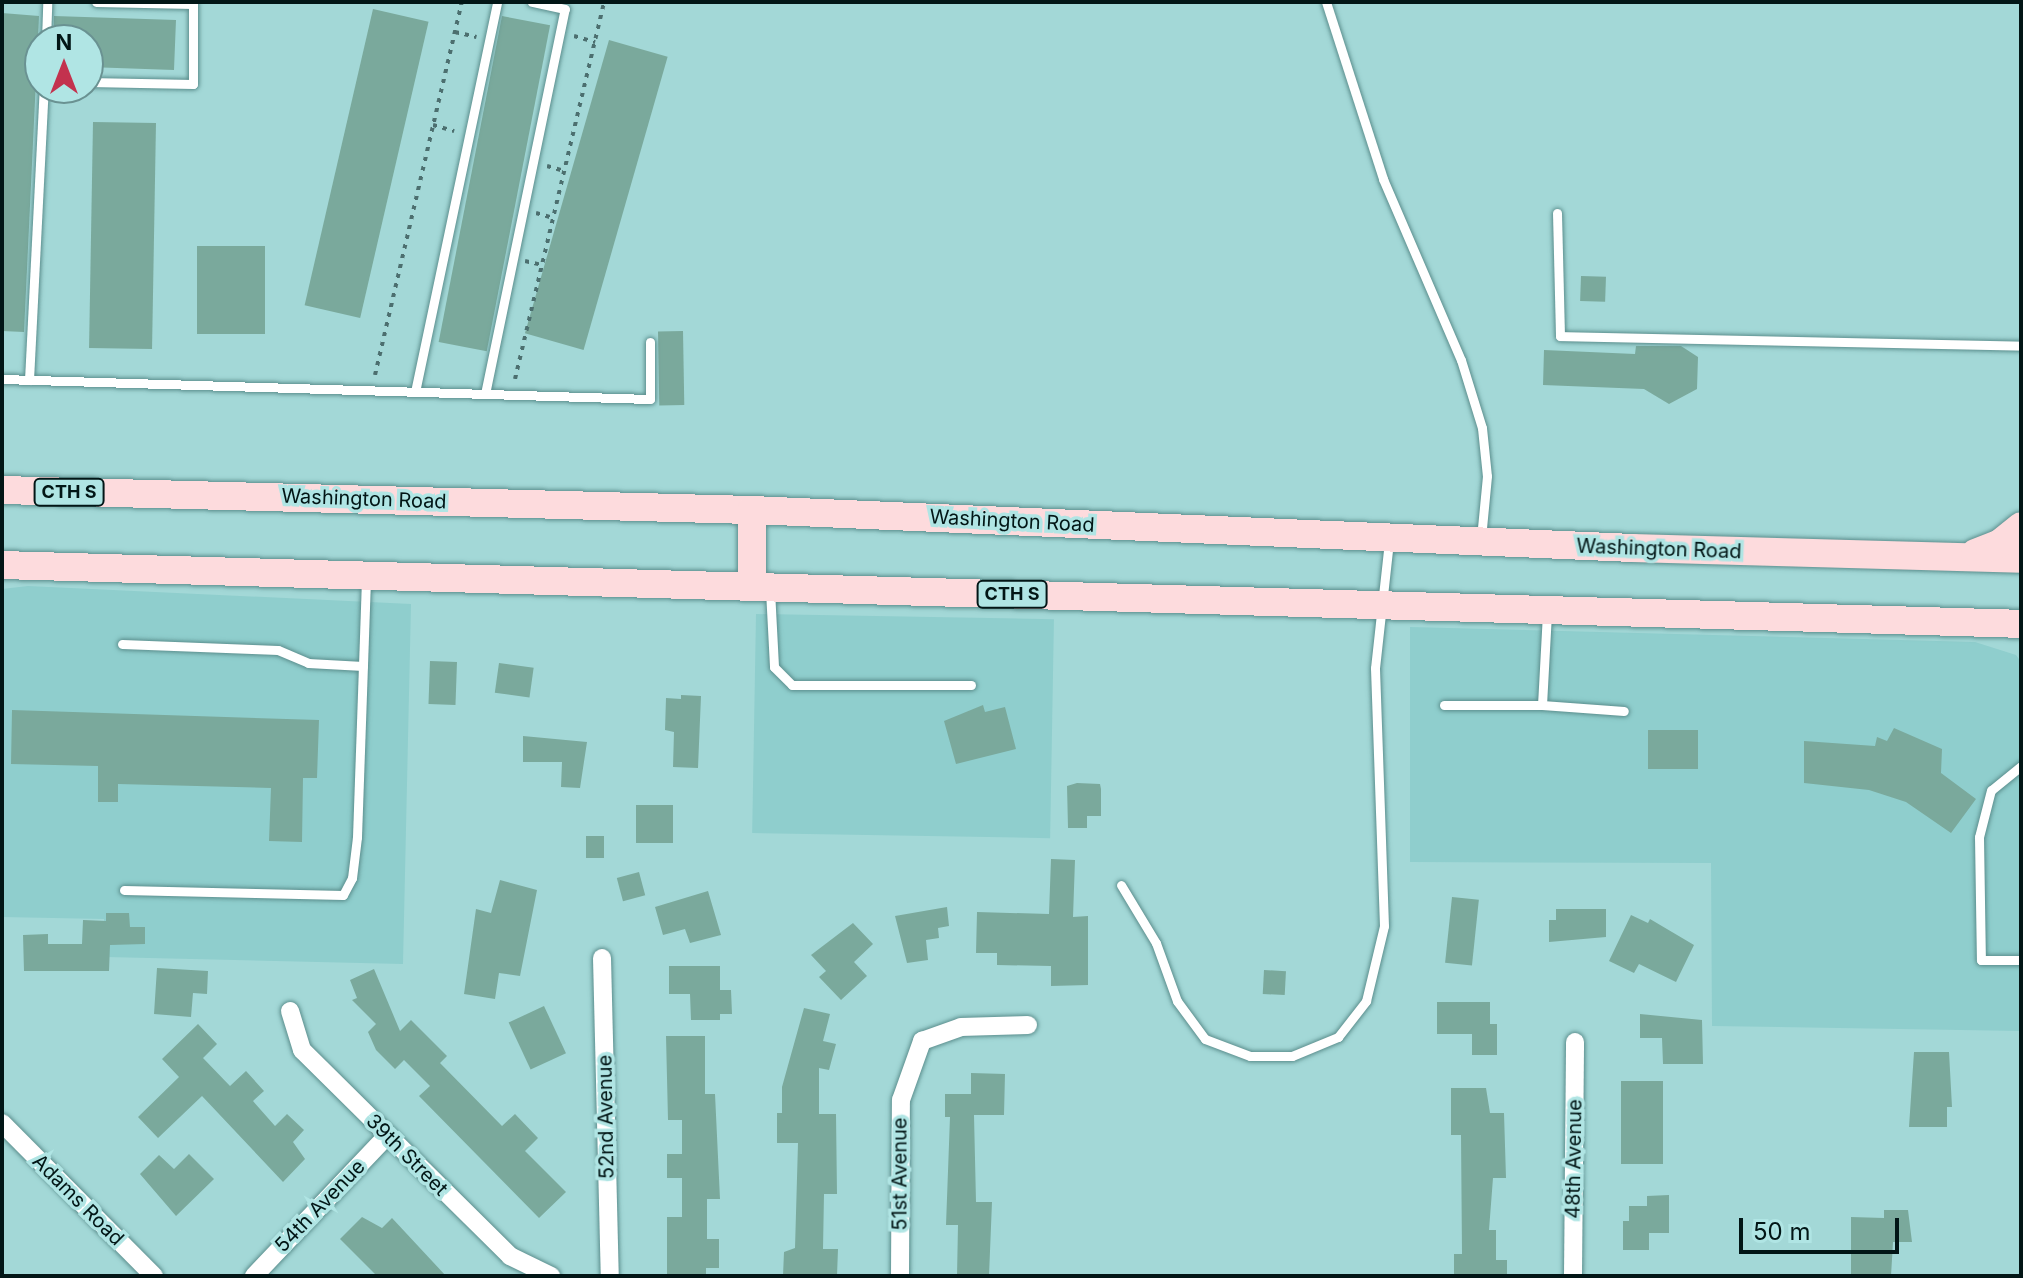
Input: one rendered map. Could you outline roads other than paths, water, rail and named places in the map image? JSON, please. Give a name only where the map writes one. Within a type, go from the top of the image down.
[{"type":"main road","name":"Washington Road","points":[[2,490],[752,510],[1480,542],[2021,559]]},
{"type":"main road","points":[[752,510],[760,586]]},
{"type":"main road","points":[[1961,558],[1999,544],[2021,526]]},
{"type":"main road","name":"CTH S","points":[[2,565],[2021,624]]},
{"type":"street","name":"52nd Avenue","points":[[602,958],[610,1276]]},
{"type":"street","name":"39th Street","points":[[290,1011],[302,1050],[510,1256],[551,1276]]},
{"type":"street","name":"51st Avenue","points":[[900,1276],[901,1100],[922,1041],[961,1027],[1028,1025]]},
{"type":"street","name":"48th Avenue","points":[[1573,1276],[1575,1042]]},
{"type":"street","name":"Adams Road","points":[[2,1123],[154,1276]]},
{"type":"street","name":"54th Avenue","points":[[254,1276],[387,1136]]},
{"type":"lane","points":[[46,24],[47,2]]},
{"type":"lane","points":[[96,2],[193,3],[193,84],[104,82]]},
{"type":"lane","points":[[415,392],[497,2]]},
{"type":"lane","points":[[485,394],[565,9],[532,2]]},
{"type":"lane","points":[[1326,2],[1383,179],[1461,360],[1482,428],[1487,476],[1480,542]]},
{"type":"lane","points":[[29,380],[43,104]]},
{"type":"lane","points":[[1557,213],[1560,336],[2021,346]]},
{"type":"lane","points":[[2,379],[650,399],[650,342]]},
{"type":"lane","points":[[1121,885],[1156,943],[1177,1001],[1205,1039],[1250,1056],[1292,1056],[1338,1037],[1366,1001],[1384,926],[1375,668],[1389,538]]},
{"type":"lane","points":[[124,890],[343,895],[352,878],[357,837],[366,575]]},
{"type":"lane","points":[[760,586],[774,667],[792,685],[971,685]]},
{"type":"lane","points":[[1542,705],[1547,610]]},
{"type":"lane","points":[[122,644],[278,650],[308,663],[363,666]]},
{"type":"lane","points":[[1444,705],[1542,705],[1624,711]]},
{"type":"lane","points":[[2021,766],[1991,790],[1979,837],[1981,960],[2021,960]]}]
